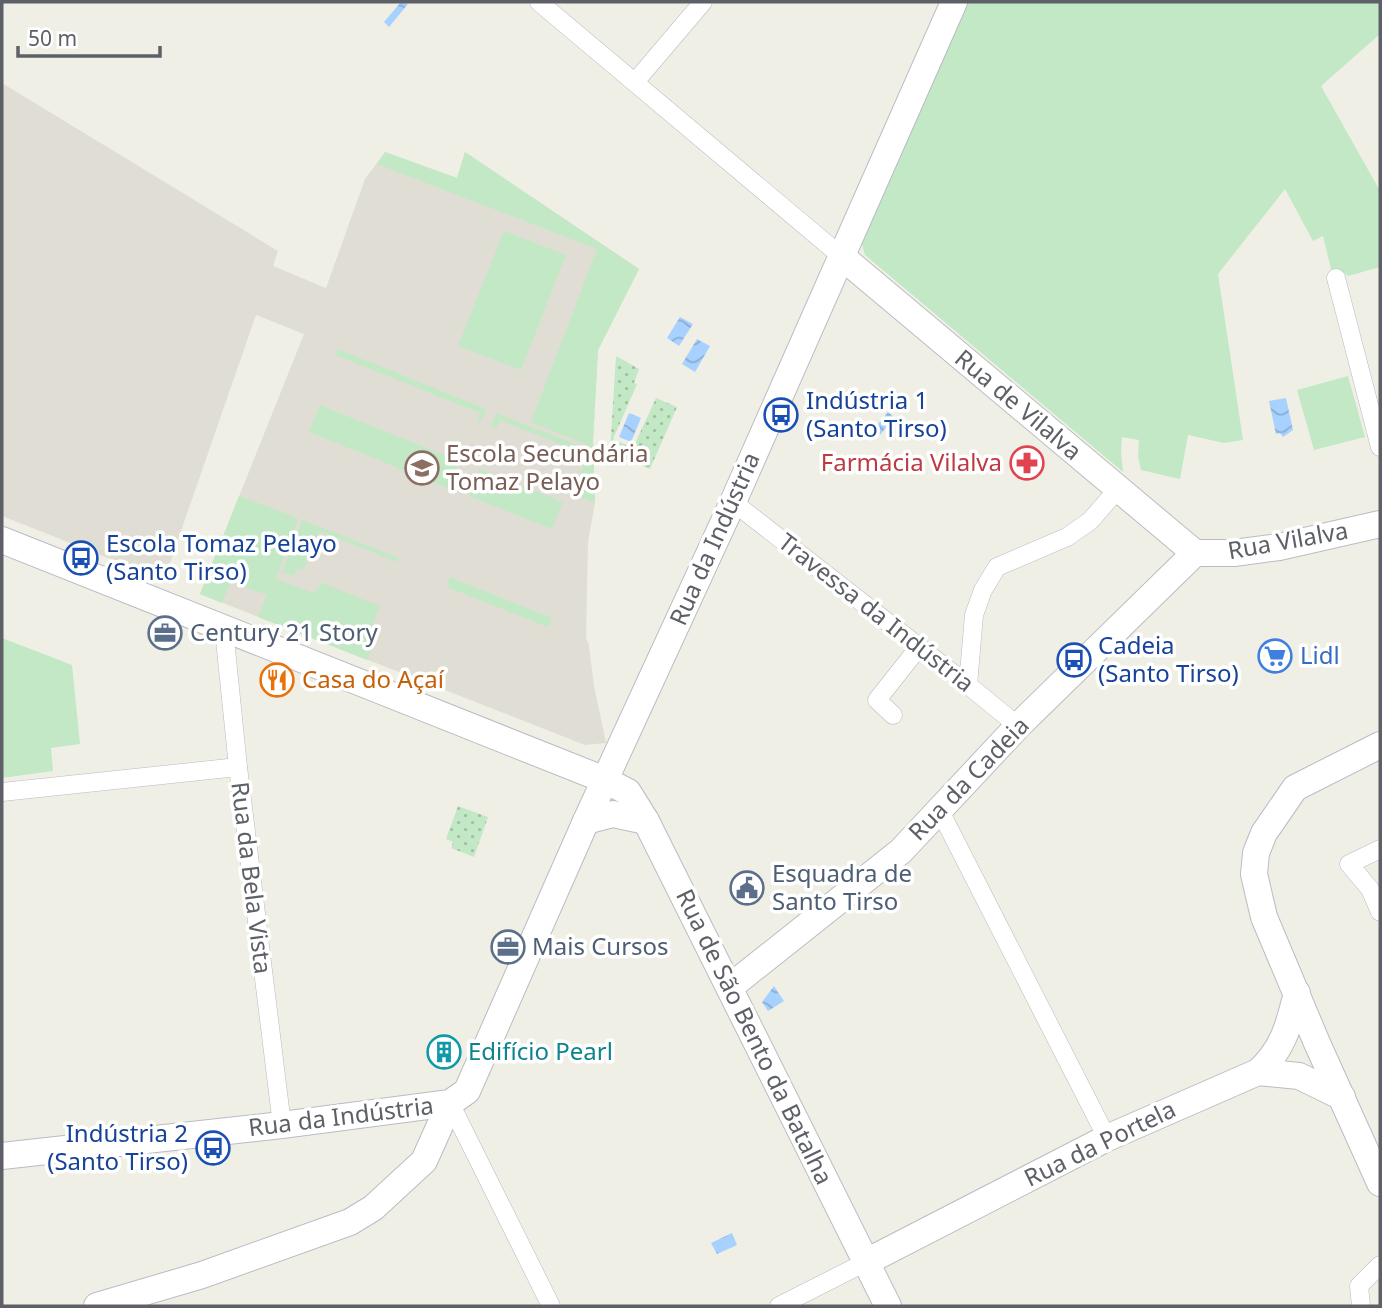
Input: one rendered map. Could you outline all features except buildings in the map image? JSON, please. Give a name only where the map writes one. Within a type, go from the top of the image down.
[{"type":"street","points":[[539,2],[841,256]]},
{"type":"street","points":[[635,82],[703,2]]},
{"type":"street","name":"Rua da Indústria","points":[[2,1156],[282,1125],[450,1103],[467,1091],[586,821],[733,502],[954,2]]},
{"type":"street","name":"Rua de Vilalva","points":[[841,256],[1195,553]]},
{"type":"street","points":[[1336,278],[1380,447]]},
{"type":"street","points":[[968,685],[974,615],[982,590],[998,567],[1067,537],[1090,520],[1118,489]]},
{"type":"street","name":"Travessa da Indústria","points":[[733,502],[1018,726]]},
{"type":"street","name":"Rua Vilalva","points":[[1195,553],[1234,553],[1279,547],[1380,524]]},
{"type":"street","name":"Rua de São Bento da Batalha","points":[[2,540],[605,780],[628,792],[646,821],[730,987],[888,1306]]},
{"type":"street","name":"Rua da Cadeia","points":[[730,987],[901,851],[1018,726],[1195,553]]},
{"type":"street","name":"Rua da Bela Vista","points":[[224,630],[237,767],[282,1125]]},
{"type":"street","points":[[893,715],[877,700],[919,647]]},
{"type":"street","points":[[1380,745],[1295,788],[1264,833],[1256,853],[1254,874],[1264,917],[1380,1183]]},
{"type":"street","points":[[2,792],[237,767]]},
{"type":"street","points":[[939,809],[1107,1139]]},
{"type":"street","points":[[586,821],[613,814],[646,821]]},
{"type":"street","points":[[1380,849],[1349,864],[1370,889],[1380,912]]},
{"type":"street","points":[[1258,1072],[1271,1061],[1280,1046],[1297,993]]},
{"type":"street","name":"Rua da Portela","points":[[866,1262],[1107,1139],[1258,1072],[1299,1076],[1342,1097]]},
{"type":"street","points":[[97,1306],[202,1275],[350,1222],[373,1208],[424,1161],[450,1103]]},
{"type":"street","points":[[450,1103],[551,1306]]},
{"type":"street","points":[[779,1306],[866,1262]]},
{"type":"street","points":[[1362,1306],[1359,1286],[1380,1265]]},
{"type":"shaded area","name":"Escola Secundária Tomaz Pelayo","points":[[2,83],[278,251],[273,266],[326,288],[365,179],[385,152],[457,178],[465,152],[639,269],[598,350],[593,441],[595,503],[588,542],[586,638],[606,743],[585,745],[200,594],[304,334],[256,315],[164,580],[2,516]]},
{"type":"green space","points":[[969,2],[1380,2],[1380,34],[1321,86],[1380,191],[1380,267],[1348,276],[1340,270],[1331,269],[1323,236],[1313,241],[1285,189],[1218,274],[1243,440],[1224,443],[1188,435],[1180,479],[1141,470],[1139,440],[1122,437],[1123,472],[865,255],[861,241]]},
{"type":"green space","points":[[385,152],[457,178],[465,152],[639,269],[598,350],[593,441],[595,503],[573,495],[590,446],[531,422],[597,249],[377,164]]},
{"type":"green space","points":[[504,231],[566,255],[521,370],[458,346]]},
{"type":"green space","points":[[338,349],[486,409],[480,423],[477,422],[480,413],[335,355]]},
{"type":"green space","points":[[616,356],[639,369],[634,383],[637,384],[613,439],[633,448],[656,398],[677,407],[650,469],[610,452]]},
{"type":"green space","points":[[1348,376],[1365,437],[1314,450],[1297,390]]},
{"type":"green space","points":[[320,405],[459,461],[448,488],[309,432]]},
{"type":"green space","points":[[496,413],[585,448],[582,453],[500,420],[496,429],[491,427]]},
{"type":"green space","points":[[480,469],[563,502],[552,529],[469,496]]},
{"type":"green space","points":[[239,496],[298,518],[276,579],[314,593],[322,583],[380,606],[367,640],[374,643],[367,660],[258,617],[267,595],[230,582],[222,603],[200,594]]},
{"type":"green space","points":[[302,520],[399,558],[397,562],[319,531],[304,570],[297,568],[294,576],[282,572]]},
{"type":"green space","points":[[450,577],[552,618],[548,627],[447,587]]},
{"type":"green space","points":[[2,638],[72,665],[80,744],[51,748],[53,771],[2,778]]},
{"type":"green space","points":[[458,806],[488,817],[474,857],[451,848],[453,842],[446,839]]},
{"type":"water","points":[[401,2],[408,4],[389,27],[384,22]]},
{"type":"water","points":[[680,317],[693,324],[679,346],[667,338]]},
{"type":"water","points":[[697,339],[710,346],[695,372],[682,364]]},
{"type":"water","points":[[1286,398],[1293,430],[1283,437],[1280,433],[1276,434],[1269,401]]},
{"type":"water","points":[[888,412],[894,417],[880,435],[874,429]]},
{"type":"water","points":[[629,413],[641,418],[631,442],[619,437]]},
{"type":"water","points":[[774,986],[784,1001],[768,1011],[762,1002]]},
{"type":"water","points":[[732,1233],[737,1245],[717,1254],[711,1243]]},
{"type":"place","name":"Indústria 1 (Santo Tirso)","points":[[781,415]]},
{"type":"place","name":"Farmácia Vilalva","points":[[1027,463]]},
{"type":"place","name":"Escola Secundária Tomaz Pelayo","points":[[422,468]]},
{"type":"place","name":"Escola Tomaz Pelayo (Santo Tirso)","points":[[81,558]]},
{"type":"place","name":"Century 21 Story","points":[[165,633]]},
{"type":"place","name":"Lidl","points":[[1275,656]]},
{"type":"place","name":"Cadeia (Santo Tirso)","points":[[1074,660]]},
{"type":"place","name":"Casa do Açaí","points":[[277,680]]},
{"type":"place","name":"Esquadra de Santo Tirso","points":[[747,888]]},
{"type":"place","name":"Mais Cursos","points":[[508,947]]},
{"type":"place","name":"Edifício Pearl","points":[[444,1052]]},
{"type":"place","name":"Indústria 2 (Santo Tirso)","points":[[213,1148]]}]
